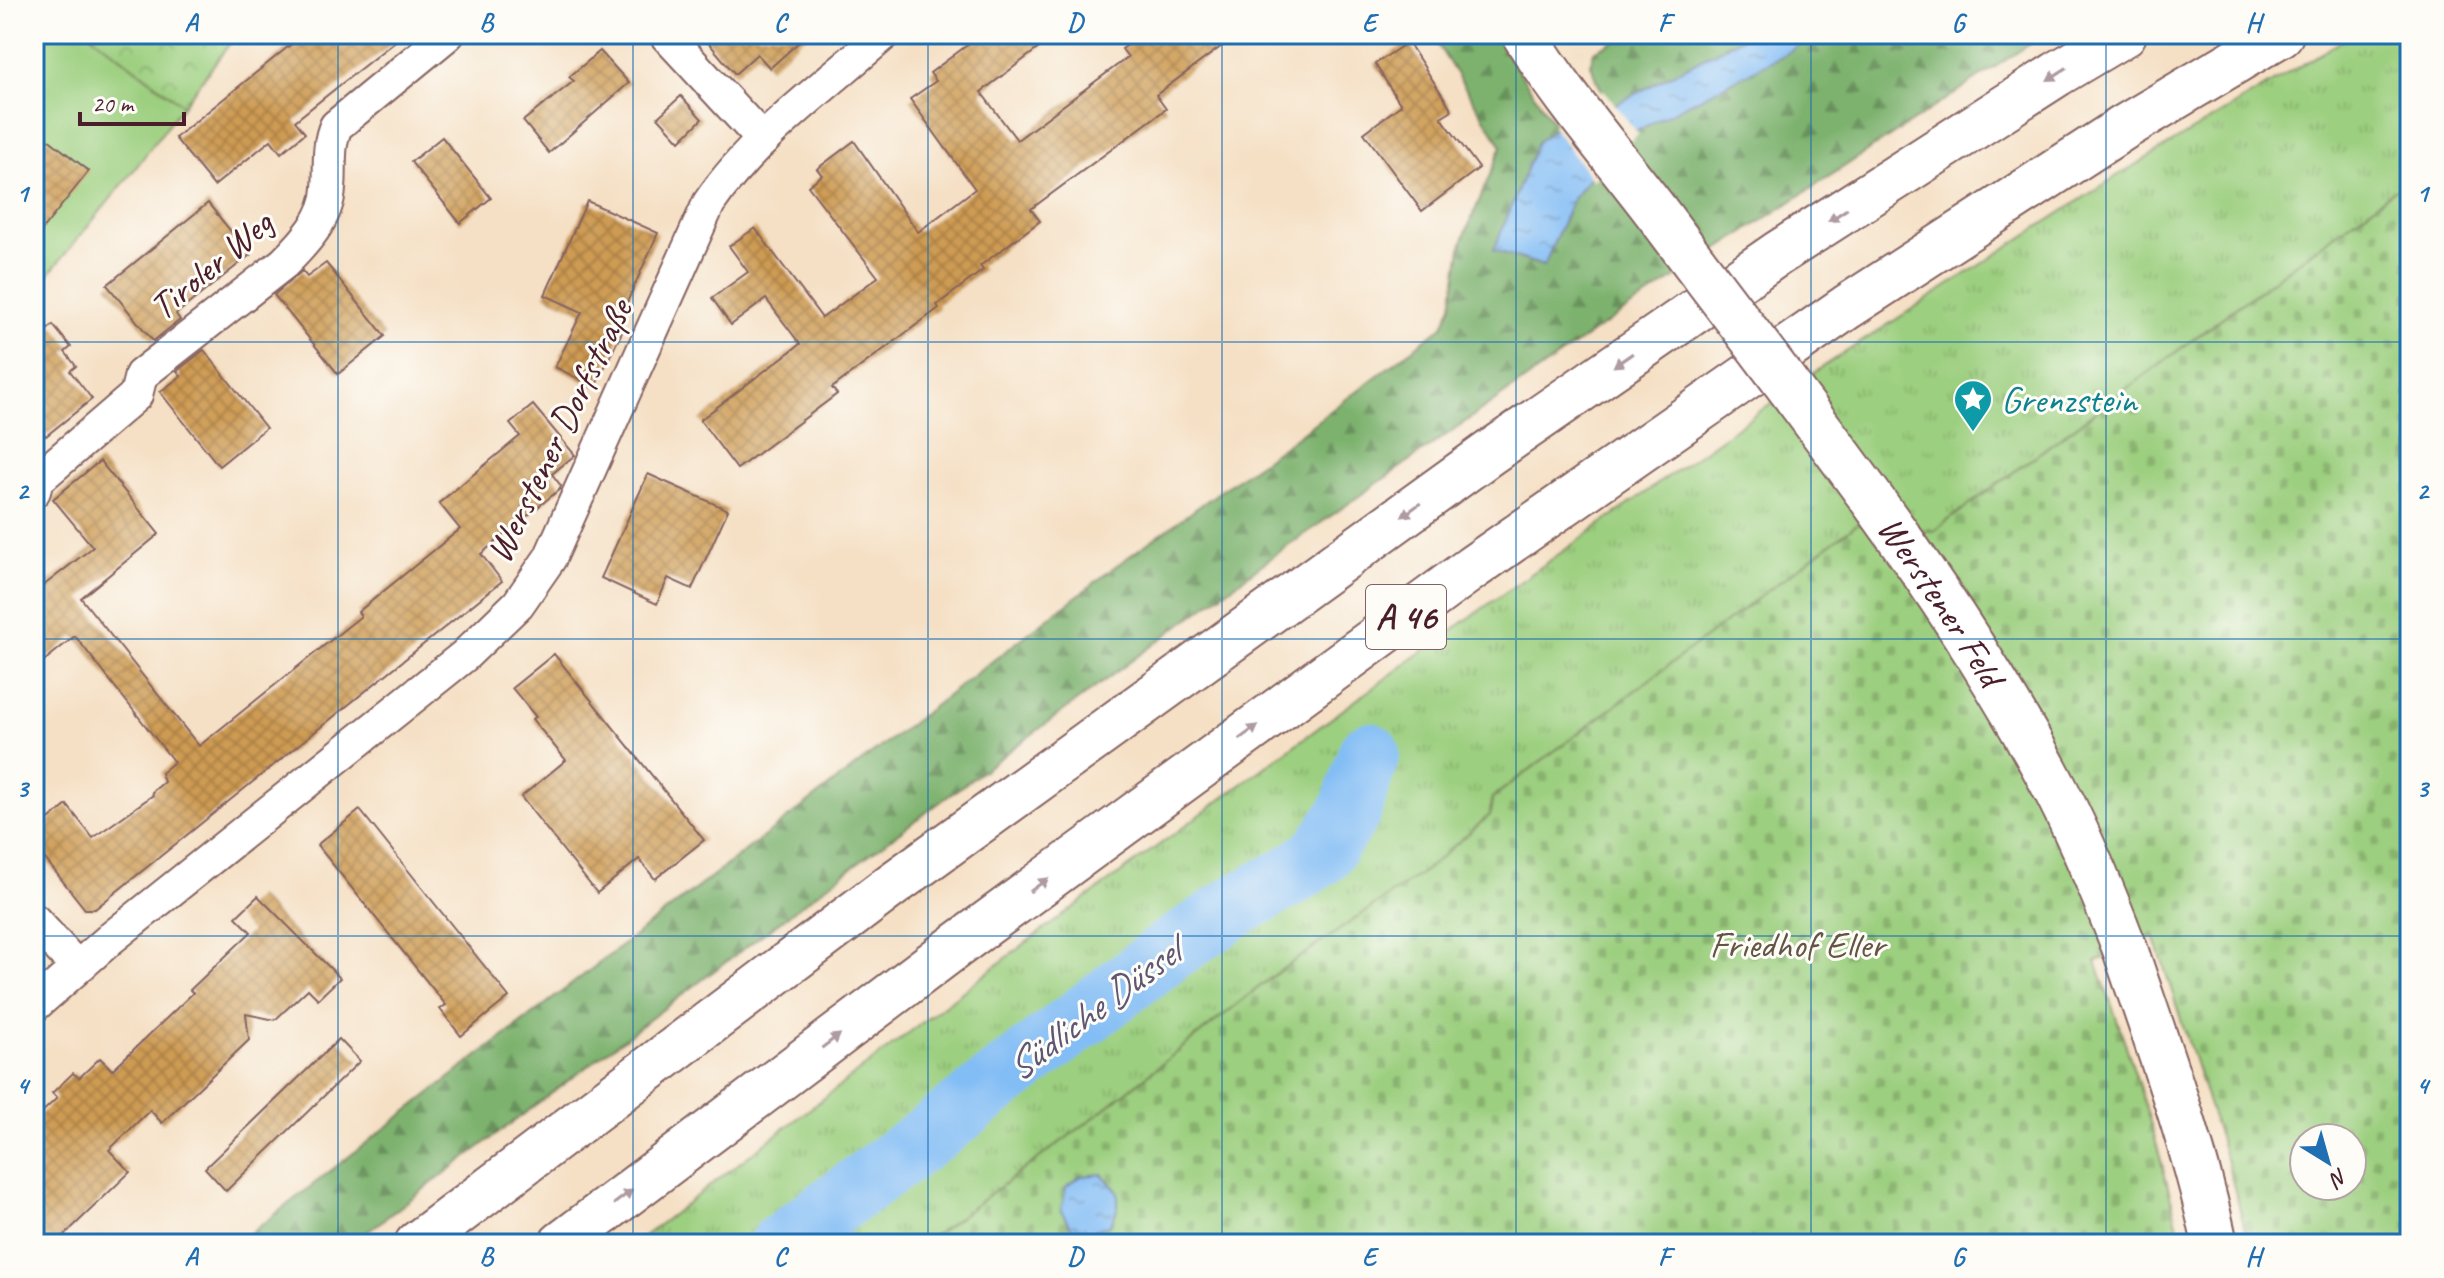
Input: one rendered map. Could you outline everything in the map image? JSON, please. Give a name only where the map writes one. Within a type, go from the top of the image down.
[{"type":"main road","name":"Werstener Feld","points":[[1524,34],[1563,93],[1881,511],[1998,687],[2074,826],[2125,949],[2199,1173],[2215,1244]]},
{"type":"main road","name":"A 46","points":[[417,1244],[892,885],[1488,454],[1777,254],[2124,34]]},
{"type":"main road","name":"A 46","points":[[561,1244],[956,946],[1472,568],[1847,307],[2123,128],[2281,34]]},
{"type":"street","points":[[665,34],[763,140]]},
{"type":"street","name":"Werstener Dorfstraße","points":[[34,1006],[77,967],[464,656],[518,604],[550,558],[709,203],[725,180],[763,140],[884,34]]},
{"type":"street","name":"Tiroler Weg","points":[[34,491],[37,480],[136,395],[141,375],[298,249],[324,211],[329,193],[330,140],[336,126],[435,38]]},
{"type":"street","points":[[34,920],[77,967]]},
{"type":"green space","points":[[34,34],[90,34],[183,105],[34,292]]},
{"type":"green space","points":[[90,34],[237,34],[183,105]]},
{"type":"green space","points":[[1431,34],[1494,34],[1556,127],[1494,250],[1543,266],[1573,198],[1609,154],[1634,132],[1785,54],[1815,34],[2045,34],[1589,335],[1268,560],[844,873],[351,1244],[237,1244],[1124,560],[1292,440],[1443,326],[1452,305],[1462,242],[1502,146]]},
{"type":"green space","points":[[1630,34],[1749,34],[1612,106],[1603,94],[1591,65],[1594,51]]},
{"type":"green space","points":[[2353,34],[2410,34],[2410,179],[1934,531],[1858,524],[1492,798],[1490,815],[1426,870],[1277,973],[1088,1122],[923,1244],[791,1244],[1188,952],[1314,874],[1339,853],[1384,751],[1368,748],[1327,832],[766,1244],[634,1244],[1027,942],[1427,648],[1812,374],[2117,176]]},
{"type":"green space","name":"Friedhof Eller","points":[[2410,179],[2410,1244],[2249,1244],[2229,1168],[2154,936],[2096,962],[2144,1102],[2182,1244],[923,1244],[1088,1122],[1277,973],[1426,870],[1490,815],[1492,798],[1858,523],[1934,531]]},
{"type":"water","points":[[1749,34],[1815,34],[1785,54],[1634,132],[1609,154],[1573,198],[1544,266],[1494,250],[1537,142],[1556,127],[1612,106]]},
{"type":"water","points":[[1102,1174],[1118,1192],[1118,1208],[1110,1225],[1089,1232],[1071,1228],[1061,1210],[1066,1187],[1081,1176]]},
{"type":"pier","points":[[1604,90],[1638,134],[1612,157],[1593,181],[1552,126]]},
{"type":"building","points":[[304,34],[404,34],[295,121],[305,133],[281,153],[271,140],[214,186],[175,138]]},
{"type":"building","points":[[701,34],[808,34],[770,68],[757,54],[735,74]]},
{"type":"building","points":[[982,34],[1057,34],[981,92],[1017,140],[1128,57],[1122,49],[1143,34],[1238,34],[1156,95],[1166,109],[1031,209],[1040,221],[980,266],[983,270],[937,305],[939,308],[832,388],[837,394],[737,469],[700,420],[800,344],[766,299],[731,325],[712,298],[748,272],[729,246],[755,228],[822,318],[878,277],[808,186],[822,175],[817,169],[854,141],[918,232],[975,189],[910,99],[936,81],[930,73]]},
{"type":"building","points":[[1408,42],[1452,110],[1441,117],[1479,168],[1422,211],[1364,133],[1401,105],[1375,64]]},
{"type":"building","points":[[600,51],[629,83],[549,153],[523,121],[574,81],[569,77]]},
{"type":"building","points":[[681,96],[702,119],[680,141],[658,117]]},
{"type":"building","points":[[34,128],[89,171],[34,240]]},
{"type":"building","points":[[442,137],[491,198],[460,223],[411,162]]},
{"type":"building","points":[[587,201],[658,233],[615,329],[622,332],[595,387],[555,367],[582,312],[545,295]]},
{"type":"building","points":[[208,203],[250,255],[176,314],[180,320],[153,341],[107,285]]},
{"type":"building","points":[[326,263],[385,336],[338,374],[274,295],[302,271],[307,277]]},
{"type":"building","points":[[34,315],[47,330],[53,325],[71,347],[65,352],[76,366],[70,371],[92,399],[46,436],[34,421]]},
{"type":"building","points":[[204,350],[266,428],[219,466],[160,392],[181,376],[177,371]]},
{"type":"building","points":[[533,405],[575,455],[552,474],[560,489],[481,554],[502,581],[95,909],[85,909],[34,845],[34,832],[67,805],[93,838],[153,795],[152,792],[164,782],[161,773],[174,762],[75,636],[34,669],[34,593],[93,547],[53,499],[100,461],[159,534],[81,598],[199,746],[361,616],[358,612],[460,529],[439,503],[520,436],[510,424]]},
{"type":"building","points":[[648,474],[728,510],[692,589],[668,578],[657,604],[601,578]]},
{"type":"building","points":[[554,654],[704,840],[655,879],[639,859],[597,893],[521,797],[566,760],[532,719],[536,717],[512,688]]},
{"type":"building","points":[[360,810],[509,997],[461,1036],[440,1009],[446,1005],[317,845]]},
{"type":"building","points":[[258,896],[340,978],[318,999],[308,989],[275,1020],[246,1014],[249,1040],[162,1123],[150,1110],[109,1150],[130,1172],[55,1244],[34,1244],[34,1120],[57,1098],[52,1093],[73,1073],[79,1078],[100,1058],[112,1070],[193,993],[190,990],[251,932],[236,917]]},
{"type":"building","points":[[339,1039],[360,1061],[226,1191],[205,1168]]},
{"type":"waterway","name":"Südliche Düssel","points":[[781,1244],[931,1134],[1170,950],[1321,855],[1350,812],[1369,753]]},
{"type":"place","name":"Grenzstein","points":[[1973,433]]}]
